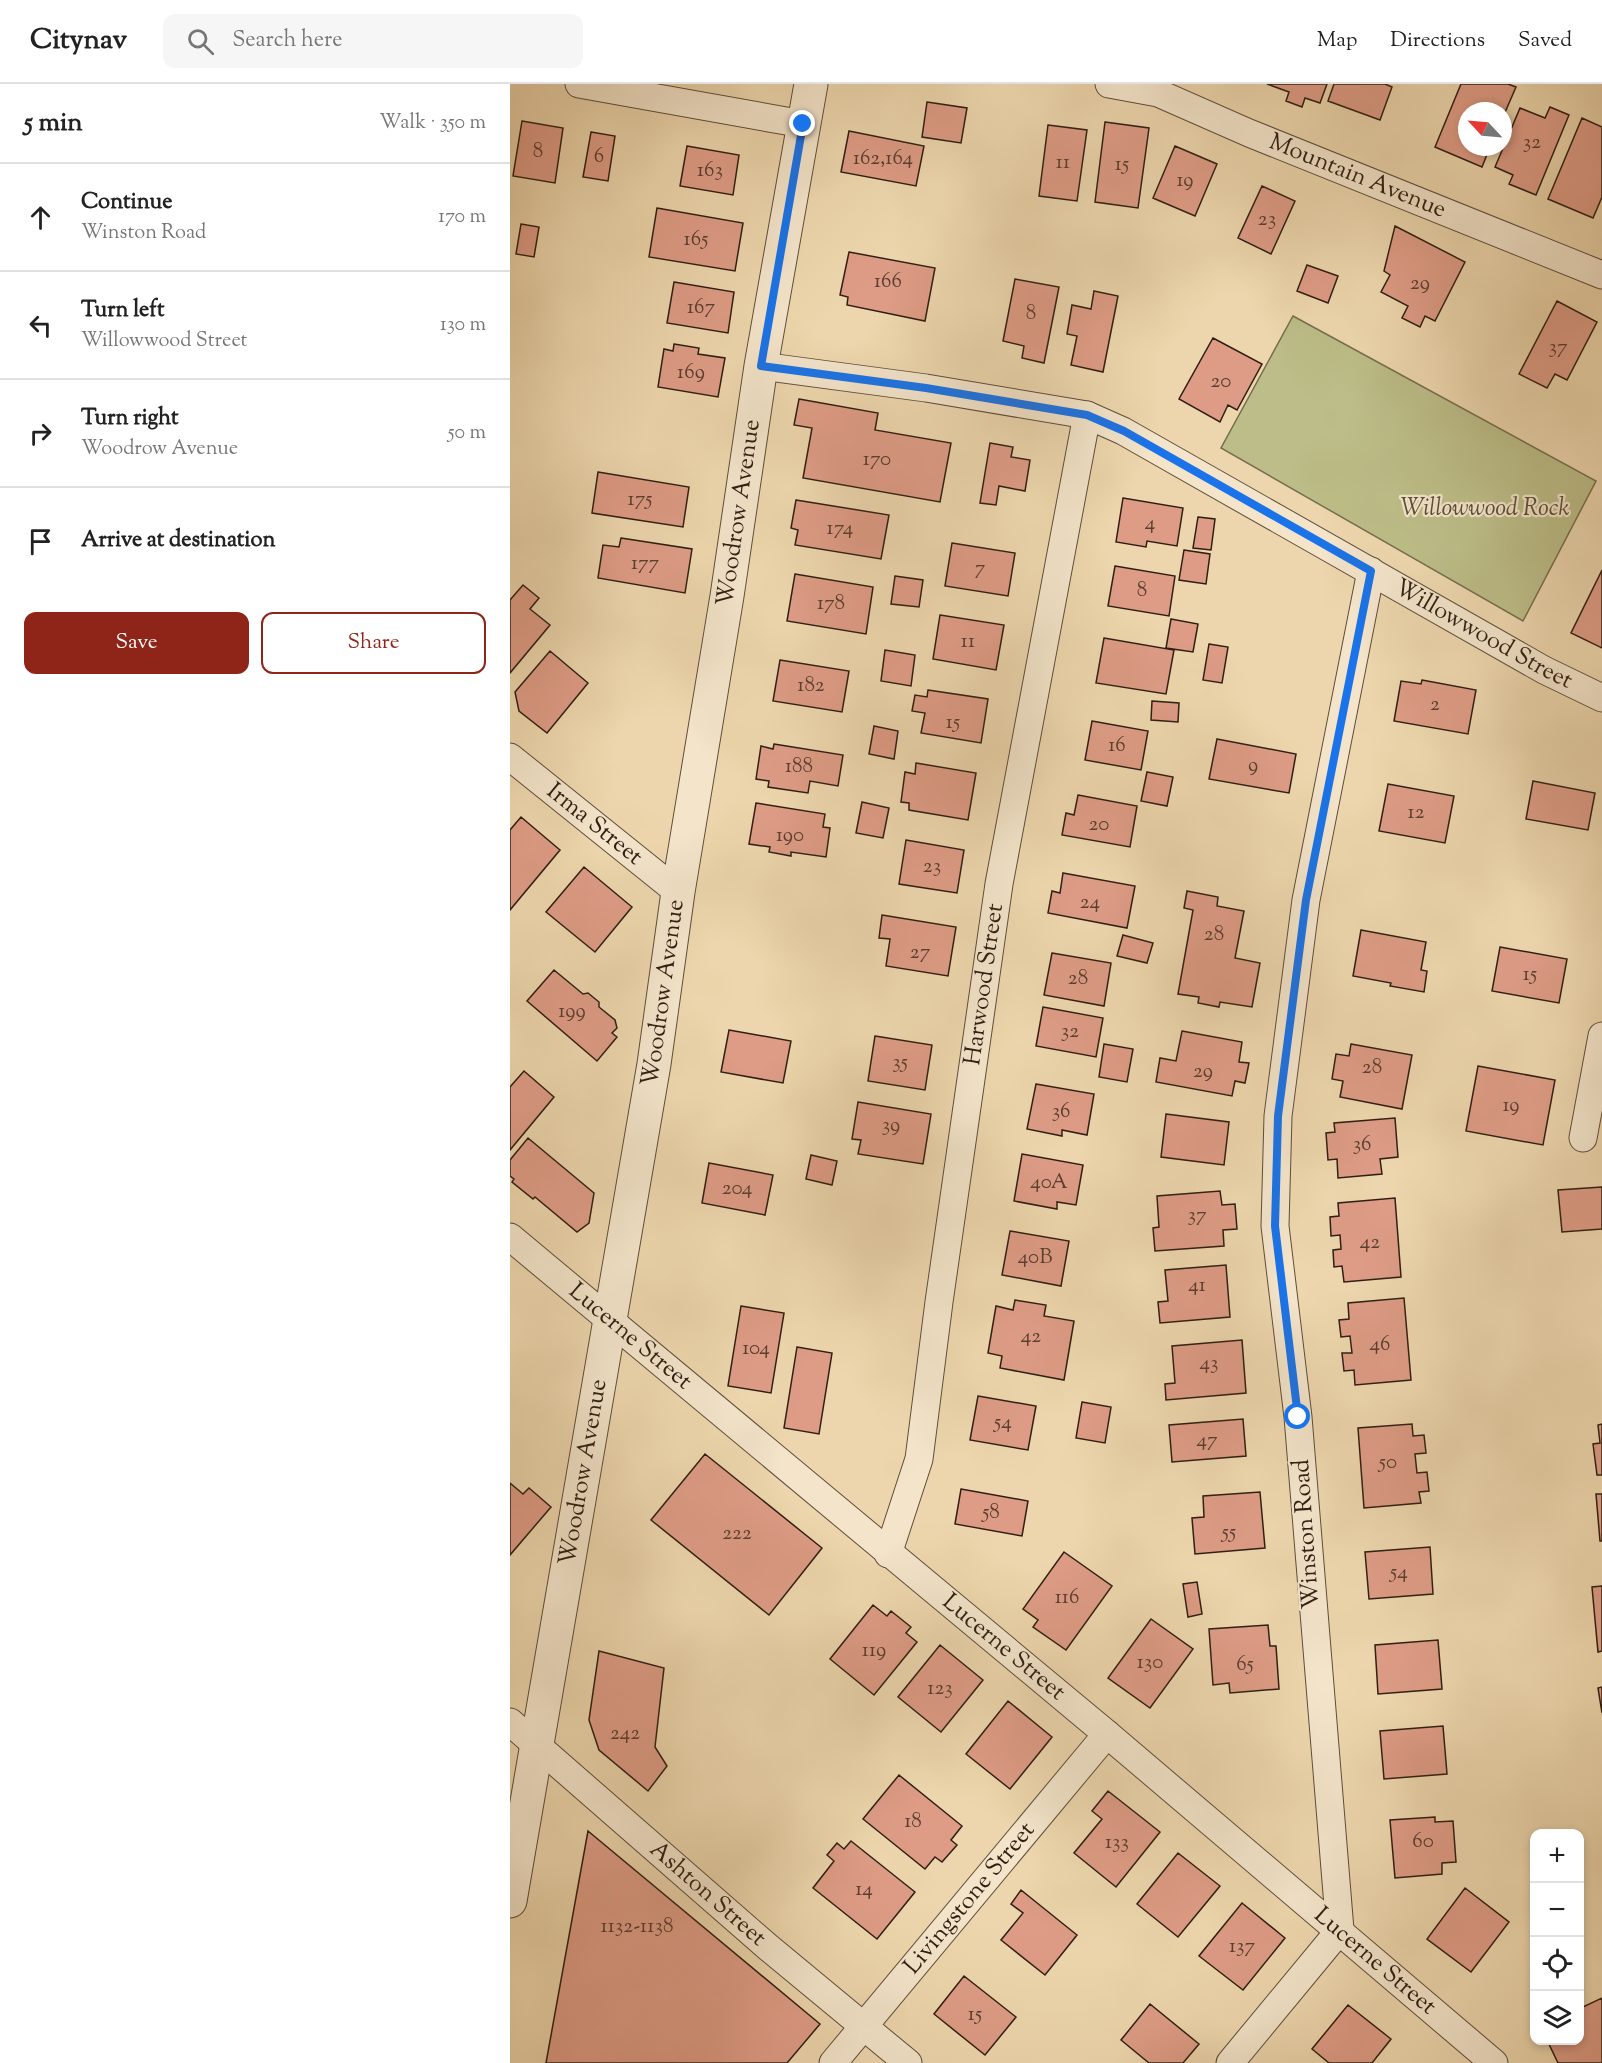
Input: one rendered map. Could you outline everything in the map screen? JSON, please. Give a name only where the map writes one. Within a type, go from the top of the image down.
[{"type":"street","points":[[579,84],[803,124]]},
{"type":"street","name":"Woodrow Avenue","points":[[510,1901],[654,1064],[678,892],[727,596],[761,366],[811,84]]},
{"type":"street","name":"Mountain Avenue","points":[[1124,85],[1158,93],[1249,133],[1602,275]]},
{"type":"street","name":"Willowwood Street","points":[[761,366],[926,388],[1087,415],[1143,442],[1544,670],[1602,698]]},
{"type":"street","name":"Harwood Street","points":[[888,1554],[919,1459],[939,1302],[999,884],[1087,415]]},
{"type":"street","name":"Winston Road","points":[[1340,1930],[1298,1417],[1275,1226],[1278,1116],[1306,900],[1371,571]]},
{"type":"street","name":"Irma Street","points":[[510,757],[678,892]]},
{"type":"street","points":[[1582,1138],[1602,1036]]},
{"type":"street","name":"Lucerne Street","points":[[510,1238],[1107,1734],[1494,2063]]},
{"type":"street","name":"Ashton Street","points":[[510,1722],[769,1948],[908,2063]]},
{"type":"street","name":"Livingstone Street","points":[[833,2063],[1107,1734]]},
{"type":"street","points":[[1230,2063],[1340,1930]]},
{"type":"green space","name":"Willowwood Rock","points":[[1293,316],[1596,481],[1523,621],[1221,448]]},
{"type":"building","points":[[1267,84],[1327,84],[1320,103],[1305,98],[1302,107],[1286,101],[1289,92]]},
{"type":"building","points":[[1334,84],[1385,84],[1392,87],[1380,120],[1328,101]]},
{"type":"building","points":[[1461,84],[1508,84],[1516,87],[1510,102],[1458,102],[1458,156],[1486,156],[1482,167],[1435,147]]},
{"type":"building","points":[[927,102],[967,108],[961,143],[922,137]]},
{"type":"building","points":[[1550,107],[1569,115],[1536,195],[1509,184],[1513,175],[1495,167],[1500,156],[1512,156],[1512,127],[1520,108],[1545,118]]},
{"type":"building","points":[[1582,118],[1602,127],[1602,197],[1593,218],[1548,199]]},
{"type":"building","points":[[522,121],[563,128],[555,183],[513,176]]},
{"type":"building","points":[[1105,122],[1149,128],[1138,208],[1095,202]]},
{"type":"building","points":[[1048,125],[1087,130],[1077,201],[1039,196]]},
{"type":"building","points":[[849,131],[924,146],[916,186],[841,172]]},
{"type":"building","points":[[591,132],[615,136],[608,181],[583,177]]},
{"type":"building","points":[[687,146],[739,155],[733,195],[680,186]]},
{"type":"building","points":[[1175,146],[1217,164],[1195,216],[1153,198]]},
{"type":"building","points":[[1262,186],[1295,201],[1271,254],[1238,238]]},
{"type":"building","points":[[657,208],[743,223],[735,271],[649,257]]},
{"type":"building","points":[[521,224],[539,227],[534,257],[516,254]]},
{"type":"building","points":[[1395,226],[1465,262],[1435,321],[1425,316],[1420,327],[1402,318],[1408,306],[1381,292],[1390,275],[1384,271]]},
{"type":"building","points":[[849,252],[935,268],[925,321],[847,305],[848,297],[840,295]]},
{"type":"building","points":[[1307,265],[1338,276],[1328,303],[1297,291]]},
{"type":"building","points":[[1015,279],[1059,287],[1044,363],[1022,358],[1024,346],[1003,341]]},
{"type":"building","points":[[674,282],[734,292],[728,333],[667,323]]},
{"type":"building","points":[[1094,291],[1118,296],[1103,372],[1071,365],[1077,336],[1067,334],[1072,305],[1091,309]]},
{"type":"building","points":[[1557,301],[1597,322],[1567,380],[1555,374],[1547,388],[1519,374]]},
{"type":"building","points":[[1213,338],[1262,364],[1237,410],[1228,405],[1220,422],[1179,399]]},
{"type":"building","points":[[674,344],[699,348],[698,354],[725,358],[718,397],[658,387],[664,349],[673,351]]},
{"type":"building","points":[[799,399],[878,413],[875,430],[951,443],[940,502],[803,478],[812,428],[794,425]]},
{"type":"building","points":[[990,443],[1013,447],[1011,457],[1030,460],[1025,491],[999,486],[996,505],[980,503]]},
{"type":"building","points":[[598,472],[689,487],[683,527],[592,513]]},
{"type":"building","points":[[1123,498],[1183,508],[1177,546],[1147,541],[1146,547],[1116,542]]},
{"type":"building","points":[[796,500],[889,515],[881,559],[795,545],[798,530],[791,528]]},
{"type":"building","points":[[1198,517],[1215,519],[1211,550],[1193,548]]},
{"type":"building","points":[[621,538],[692,549],[685,593],[598,578],[603,545],[619,547]]},
{"type":"building","points":[[952,543],[1015,553],[1008,596],[945,586]]},
{"type":"building","points":[[1184,550],[1210,554],[1206,584],[1179,580]]},
{"type":"building","points":[[1115,566],[1175,576],[1169,616],[1108,606]]},
{"type":"building","points":[[1602,570],[1602,648],[1571,633]]},
{"type":"building","points":[[795,574],[873,587],[866,634],[787,621]]},
{"type":"building","points":[[895,576],[923,580],[919,607],[891,604]]},
{"type":"building","points":[[523,585],[539,598],[530,609],[550,625],[510,673],[510,600]]},
{"type":"building","points":[[940,615],[1004,625],[996,670],[933,659]]},
{"type":"building","points":[[1171,619],[1198,624],[1193,652],[1166,648]]},
{"type":"building","points":[[1104,638],[1174,650],[1166,694],[1096,683]]},
{"type":"building","points":[[1209,644],[1228,647],[1222,683],[1203,680]]},
{"type":"building","points":[[885,650],[915,655],[911,686],[881,681]]},
{"type":"building","points":[[550,651],[588,683],[547,733],[519,711],[515,692]]},
{"type":"building","points":[[780,660],[849,671],[842,712],[773,701]]},
{"type":"building","points":[[1422,680],[1476,690],[1468,734],[1394,721],[1401,681],[1421,684]]},
{"type":"building","points":[[928,690],[988,699],[981,743],[921,733],[925,713],[912,711],[915,695],[927,697]]},
{"type":"building","points":[[1152,701],[1179,703],[1178,722],[1151,720]]},
{"type":"building","points":[[1092,721],[1148,731],[1141,770],[1085,760]]},
{"type":"building","points":[[874,726],[898,731],[894,759],[869,754]]},
{"type":"building","points":[[1217,739],[1296,754],[1289,793],[1209,779]]},
{"type":"building","points":[[774,744],[843,755],[838,786],[810,781],[808,793],[768,787],[769,781],[756,779],[761,746],[773,749]]},
{"type":"building","points":[[916,763],[976,773],[968,820],[909,810],[909,803],[901,802],[905,772],[915,774]]},
{"type":"building","points":[[1147,772],[1173,777],[1167,806],[1141,801]]},
{"type":"building","points":[[1533,781],[1595,793],[1588,830],[1526,819]]},
{"type":"building","points":[[1388,784],[1454,796],[1445,843],[1379,831]]},
{"type":"building","points":[[1078,795],[1137,806],[1130,847],[1062,835],[1066,813],[1074,815]]},
{"type":"building","points":[[862,802],[889,808],[883,838],[856,833]]},
{"type":"building","points":[[756,803],[825,814],[823,827],[830,828],[826,857],[791,852],[791,856],[769,852],[770,847],[749,844]]},
{"type":"building","points":[[521,817],[560,850],[510,910],[510,830]]},
{"type":"building","points":[[906,840],[964,850],[957,893],[899,884]]},
{"type":"building","points":[[584,867],[632,907],[595,952],[546,912]]},
{"type":"building","points":[[1063,873],[1135,886],[1127,928],[1048,913],[1052,891],[1060,893]]},
{"type":"building","points":[[1187,891],[1218,897],[1217,906],[1244,911],[1235,958],[1260,963],[1252,1007],[1220,1002],[1219,1007],[1198,1003],[1199,997],[1178,994],[1193,910],[1184,908]]},
{"type":"building","points":[[882,915],[956,927],[948,976],[886,966],[890,939],[879,938]]},
{"type":"building","points":[[1361,930],[1426,942],[1421,970],[1427,971],[1424,992],[1353,976]]},
{"type":"building","points":[[1123,935],[1153,943],[1147,963],[1117,956]]},
{"type":"building","points":[[1500,947],[1567,959],[1559,1003],[1492,991]]},
{"type":"building","points":[[1052,953],[1111,963],[1104,1006],[1044,995]]},
{"type":"building","points":[[554,970],[583,994],[588,993],[599,1002],[599,1007],[615,1020],[617,1028],[612,1033],[617,1037],[597,1061],[527,1001]]},
{"type":"building","points":[[1043,1007],[1103,1018],[1096,1057],[1036,1046]]},
{"type":"building","points":[[729,1030],[791,1041],[783,1083],[721,1072]]},
{"type":"building","points":[[1182,1031],[1242,1042],[1239,1062],[1249,1063],[1245,1083],[1235,1081],[1232,1096],[1156,1082],[1160,1058],[1176,1061]]},
{"type":"building","points":[[875,1036],[932,1045],[925,1090],[868,1081]]},
{"type":"building","points":[[1104,1044],[1133,1049],[1127,1082],[1099,1077]]},
{"type":"building","points":[[1351,1044],[1412,1055],[1402,1109],[1340,1097],[1343,1081],[1332,1079],[1336,1054],[1349,1056]]},
{"type":"building","points":[[1478,1066],[1555,1080],[1543,1145],[1466,1131]]},
{"type":"building","points":[[524,1071],[554,1097],[510,1150],[510,1087]]},
{"type":"building","points":[[1036,1084],[1094,1094],[1087,1135],[1062,1130],[1062,1136],[1027,1129]]},
{"type":"building","points":[[858,1102],[931,1114],[923,1164],[858,1154],[861,1140],[852,1139]]},
{"type":"building","points":[[1166,1114],[1229,1122],[1224,1165],[1161,1157]]},
{"type":"building","points":[[1395,1118],[1398,1157],[1380,1159],[1382,1174],[1338,1178],[1337,1159],[1328,1160],[1326,1133],[1335,1132],[1334,1123]]},
{"type":"building","points":[[528,1138],[594,1193],[589,1223],[577,1232],[535,1197],[533,1199],[512,1182],[514,1179],[510,1176],[510,1160]]},
{"type":"building","points":[[1022,1154],[1083,1165],[1076,1205],[1057,1202],[1057,1209],[1014,1201]]},
{"type":"building","points":[[811,1155],[837,1161],[832,1185],[806,1179]]},
{"type":"building","points":[[709,1163],[773,1175],[765,1215],[702,1203]]},
{"type":"building","points":[[1602,1187],[1602,1229],[1562,1232],[1558,1190]]},
{"type":"building","points":[[1220,1191],[1222,1205],[1235,1204],[1237,1229],[1223,1230],[1224,1246],[1155,1251],[1153,1228],[1159,1227],[1157,1196]]},
{"type":"building","points":[[1395,1198],[1401,1277],[1344,1282],[1342,1266],[1334,1267],[1333,1250],[1341,1249],[1340,1235],[1331,1236],[1330,1217],[1339,1216],[1338,1203]]},
{"type":"building","points":[[1010,1231],[1069,1241],[1061,1286],[1002,1275]]},
{"type":"building","points":[[1226,1265],[1230,1317],[1160,1323],[1158,1302],[1168,1301],[1165,1270]]},
{"type":"building","points":[[1404,1298],[1411,1380],[1355,1385],[1354,1370],[1344,1371],[1342,1353],[1352,1353],[1350,1336],[1341,1337],[1339,1320],[1349,1319],[1348,1303]]},
{"type":"building","points":[[1015,1300],[1046,1305],[1044,1316],[1074,1321],[1064,1380],[1000,1368],[1002,1356],[988,1353],[996,1306],[1013,1310]]},
{"type":"building","points":[[741,1306],[784,1313],[771,1393],[728,1386]]},
{"type":"building","points":[[1242,1340],[1246,1393],[1166,1400],[1165,1384],[1175,1383],[1172,1346]]},
{"type":"building","points":[[797,1347],[832,1353],[819,1434],[784,1428]]},
{"type":"building","points":[[978,1396],[1036,1406],[1028,1450],[970,1440]]},
{"type":"building","points":[[1082,1402],[1111,1407],[1105,1443],[1076,1438]]},
{"type":"building","points":[[1243,1419],[1246,1456],[1172,1462],[1169,1425]]},
{"type":"building","points":[[1412,1424],[1413,1436],[1424,1435],[1426,1453],[1415,1454],[1417,1473],[1427,1472],[1429,1491],[1419,1492],[1421,1503],[1364,1508],[1358,1428]]},
{"type":"building","points":[[1602,1424],[1602,1475],[1597,1475],[1593,1444],[1600,1443],[1598,1425]]},
{"type":"building","points":[[705,1454],[822,1548],[769,1615],[651,1520]]},
{"type":"building","points":[[510,1483],[523,1494],[529,1488],[551,1507],[510,1555]]},
{"type":"building","points":[[961,1489],[1028,1501],[1022,1536],[955,1524]]},
{"type":"building","points":[[1260,1492],[1265,1548],[1195,1554],[1192,1518],[1204,1517],[1203,1496]]},
{"type":"building","points":[[1596,1494],[1602,1494],[1602,1541],[1600,1541]]},
{"type":"building","points":[[1430,1547],[1433,1594],[1369,1599],[1365,1552]]},
{"type":"building","points":[[1064,1552],[1112,1586],[1066,1650],[1033,1627],[1038,1620],[1023,1609]]},
{"type":"building","points":[[1197,1582],[1202,1614],[1188,1617],[1183,1584]]},
{"type":"building","points":[[1602,1586],[1602,1651],[1598,1652],[1592,1587]]},
{"type":"building","points":[[873,1605],[887,1616],[891,1611],[911,1627],[906,1633],[917,1642],[874,1695],[830,1659]]},
{"type":"building","points":[[1151,1619],[1193,1649],[1150,1708],[1108,1678]]},
{"type":"building","points":[[1268,1625],[1270,1646],[1276,1646],[1279,1689],[1230,1693],[1229,1683],[1213,1685],[1209,1629]]},
{"type":"building","points":[[1438,1640],[1442,1689],[1378,1694],[1375,1645]]},
{"type":"building","points":[[940,1645],[983,1680],[941,1732],[898,1697]]},
{"type":"building","points":[[599,1651],[664,1668],[655,1747],[667,1766],[648,1791],[599,1750],[589,1720]]},
{"type":"building","points":[[1602,1687],[1602,1713],[1598,1688]]},
{"type":"building","points":[[1008,1701],[1052,1737],[1010,1789],[966,1754]]},
{"type":"building","points":[[1443,1726],[1447,1774],[1384,1779],[1380,1731]]},
{"type":"building","points":[[899,1775],[962,1826],[951,1840],[957,1845],[942,1862],[935,1857],[925,1869],[863,1819]]},
{"type":"building","points":[[1108,1791],[1160,1832],[1116,1887],[1074,1853],[1102,1819],[1092,1811]]},
{"type":"building","points":[[1435,1817],[1435,1822],[1453,1821],[1456,1862],[1442,1863],[1442,1874],[1395,1878],[1390,1820]]},
{"type":"building","points":[[588,1831],[820,2024],[787,2063],[546,2063]]},
{"type":"building","points":[[851,1841],[915,1892],[877,1939],[813,1888],[834,1861],[827,1855],[837,1843],[844,1849]]},
{"type":"building","points":[[1178,1853],[1220,1886],[1178,1937],[1137,1904]]},
{"type":"building","points":[[1465,1888],[1509,1922],[1471,1972],[1427,1939]]},
{"type":"building","points":[[1021,1890],[1077,1935],[1045,1975],[1001,1940],[1023,1913],[1011,1904]]},
{"type":"building","points":[[1242,1903],[1285,1938],[1243,1990],[1199,1956]]},
{"type":"building","points":[[964,1976],[1016,2017],[985,2055],[934,2014]]},
{"type":"building","points":[[1602,1998],[1602,2063],[1558,2063],[1549,2045],[1584,2045],[1584,2007]]},
{"type":"building","points":[[1150,2004],[1199,2044],[1183,2063],[1149,2063],[1121,2040]]},
{"type":"building","points":[[1348,2005],[1391,2039],[1372,2063],[1329,2063],[1312,2049]]},
{"type":"route","points":[[803,124],[761,366],[926,388],[1087,415],[1124,431],[1371,571],[1306,900],[1278,1116],[1275,1226],[1298,1417]]}]
